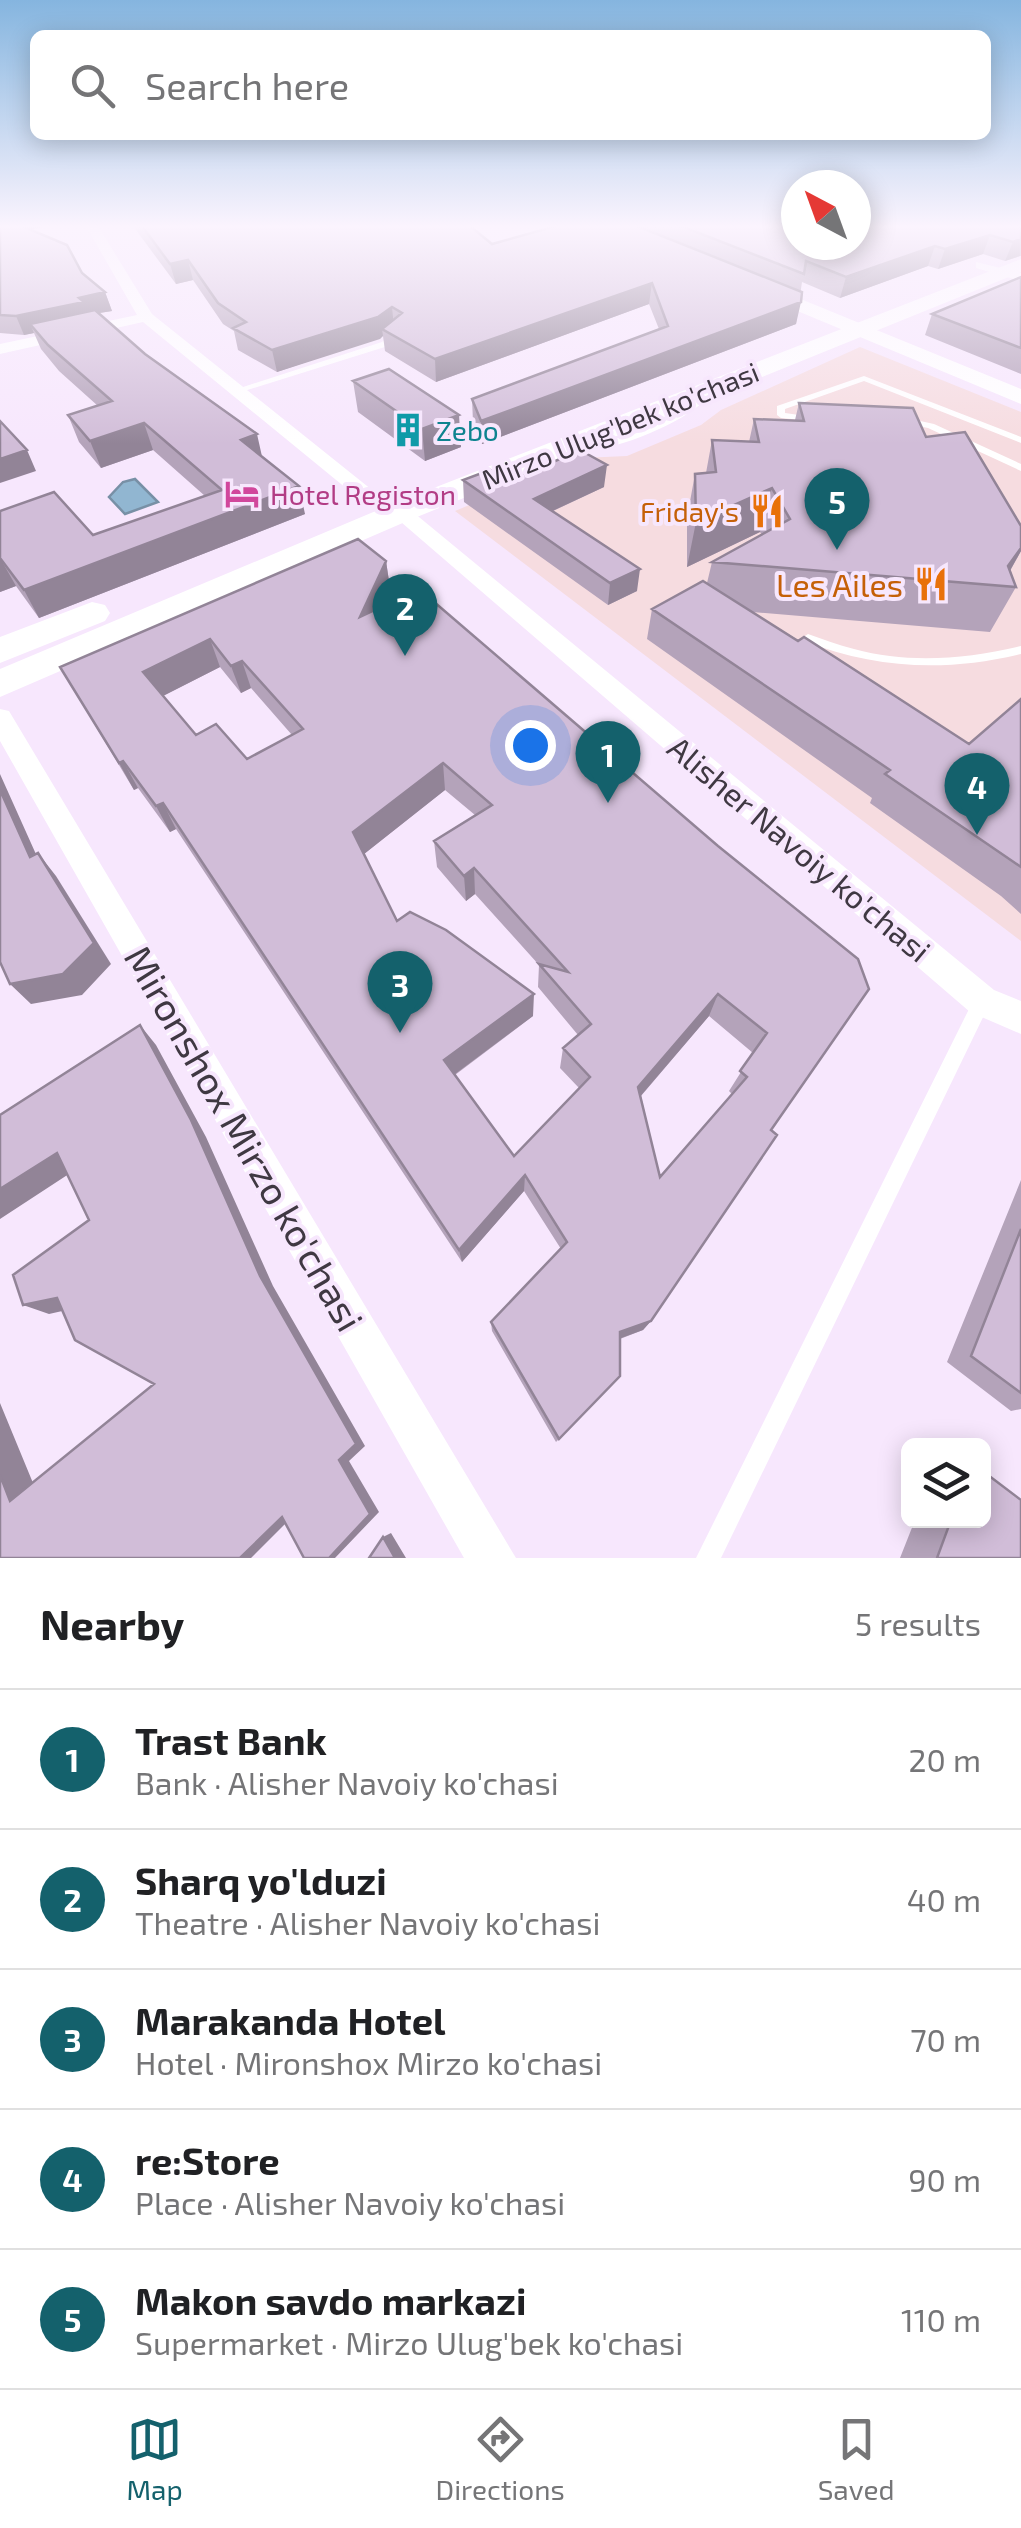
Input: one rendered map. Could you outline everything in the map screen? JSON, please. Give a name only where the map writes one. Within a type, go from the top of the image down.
[{"type":"main road","points":[[784,299],[1021,397]]},
{"type":"main road","name":"Mirzo Ulug'bek ko'chasi","points":[[0,651],[385,505],[830,318],[901,299]]},
{"type":"main road","name":"Mirzo Ulug'bek ko'chasi","points":[[0,684],[385,505],[562,448],[934,299]]},
{"type":"street","name":"Alisher Navoiy ko'chasi","points":[[135,299],[146,317],[385,505],[982,1001],[1021,1018]]},
{"type":"street","points":[[0,349],[146,317]]},
{"type":"street","name":"Mironshox Mirzo ko'chasi","points":[[0,718],[491,1558]]},
{"type":"lane","points":[[238,390],[386,344],[396,334]]},
{"type":"lane","points":[[819,419],[781,415],[780,408],[852,379],[864,378],[1021,440]]},
{"type":"lane","points":[[886,418],[931,426],[1021,468]]},
{"type":"lane","points":[[808,638],[842,654],[888,661],[979,657],[1021,650]]},
{"type":"lane","points":[[708,1558],[982,1001]]},
{"type":"shaded area","points":[[860,347],[1021,412],[1021,941],[455,511],[582,458],[627,456],[701,425],[721,410]]},
{"type":"water","points":[[135,479],[158,502],[125,514],[109,497],[123,482]]},
{"type":"building","points":[[0,299],[80,299],[84,302],[16,316],[0,315]]},
{"type":"building","points":[[215,299],[607,299],[435,359],[382,329],[402,313],[392,307],[378,317],[272,350],[233,328],[246,322]]},
{"type":"building","points":[[658,299],[801,299],[481,421],[472,399],[668,326]]},
{"type":"building","points":[[969,299],[1021,299],[1021,348],[932,314]]},
{"type":"building","points":[[95,310],[145,354],[257,434],[241,440],[299,486],[24,590],[0,558],[0,511],[54,492],[93,535],[222,490],[144,423],[90,441],[68,415],[112,401],[30,324]]},
{"type":"building","points":[[389,369],[459,415],[422,429],[353,381]]},
{"type":"building","points":[[799,403],[913,408],[926,437],[965,432],[1021,526],[1021,548],[1008,566],[1016,587],[712,562],[790,519],[772,488],[696,522],[695,474],[716,472],[712,440],[759,442],[754,419],[804,421]]},
{"type":"building","points":[[0,421],[27,450],[0,459]]},
{"type":"building","points":[[580,450],[607,465],[534,499],[640,569],[610,583],[463,480],[490,470],[508,482]]},
{"type":"building","points":[[358,539],[386,561],[360,617],[419,589],[718,846],[858,959],[869,989],[771,1130],[777,1135],[651,1321],[620,1332],[620,1376],[559,1439],[491,1322],[567,1242],[525,1175],[459,1250],[163,803],[156,806],[123,761],[119,763],[60,667]],"holes":[[[210,639],[231,666],[242,661],[303,729],[247,759],[216,724],[196,735],[143,672]],[[443,763],[492,805],[434,841],[464,876],[474,868],[568,972],[539,964],[591,1024],[563,1048],[590,1077],[514,1156],[444,1060],[534,994],[446,930],[410,912],[397,921],[353,832]],[[718,994],[767,1033],[740,1071],[747,1077],[660,1177],[638,1087]]]},
{"type":"building","points":[[703,581],[798,641],[804,637],[969,744],[1021,699],[1021,867],[885,774],[890,770],[652,609]]},
{"type":"building","points":[[0,790],[30,857],[38,853],[94,943],[63,974],[10,984],[0,962]]},
{"type":"building","points":[[140,1025],[191,1120],[260,1276],[356,1444],[339,1460],[370,1514],[329,1558],[304,1558],[282,1517],[240,1558],[0,1558],[0,1475],[10,1501],[154,1384],[75,1340],[57,1298],[23,1305],[13,1275],[89,1220],[57,1153],[0,1189],[0,1115]]},
{"type":"building","points":[[1021,1229],[1021,1393],[971,1356]]},
{"type":"building","points":[[991,1477],[1021,1500],[1021,1558],[937,1558],[948,1528],[991,1528]]},
{"type":"building","points":[[383,1537],[395,1558],[369,1558]]},
{"type":"place","name":"Zebo","points":[[408,430]]},
{"type":"place","name":"Hotel Registon","points":[[242,494]]},
{"type":"place","name":"Friday's","points":[[767,511]]},
{"type":"place","name":"Makon savdo markazi","points":[[837,550]]},
{"type":"place","name":"Les Ailes","points":[[931,584]]},
{"type":"place","name":"Sharq yo'lduzi","points":[[405,656]]},
{"type":"place","name":"Trast Bank","points":[[608,803]]},
{"type":"place","name":"re:Store","points":[[977,835]]},
{"type":"place","name":"Marakanda Hotel","points":[[400,1033]]}]
